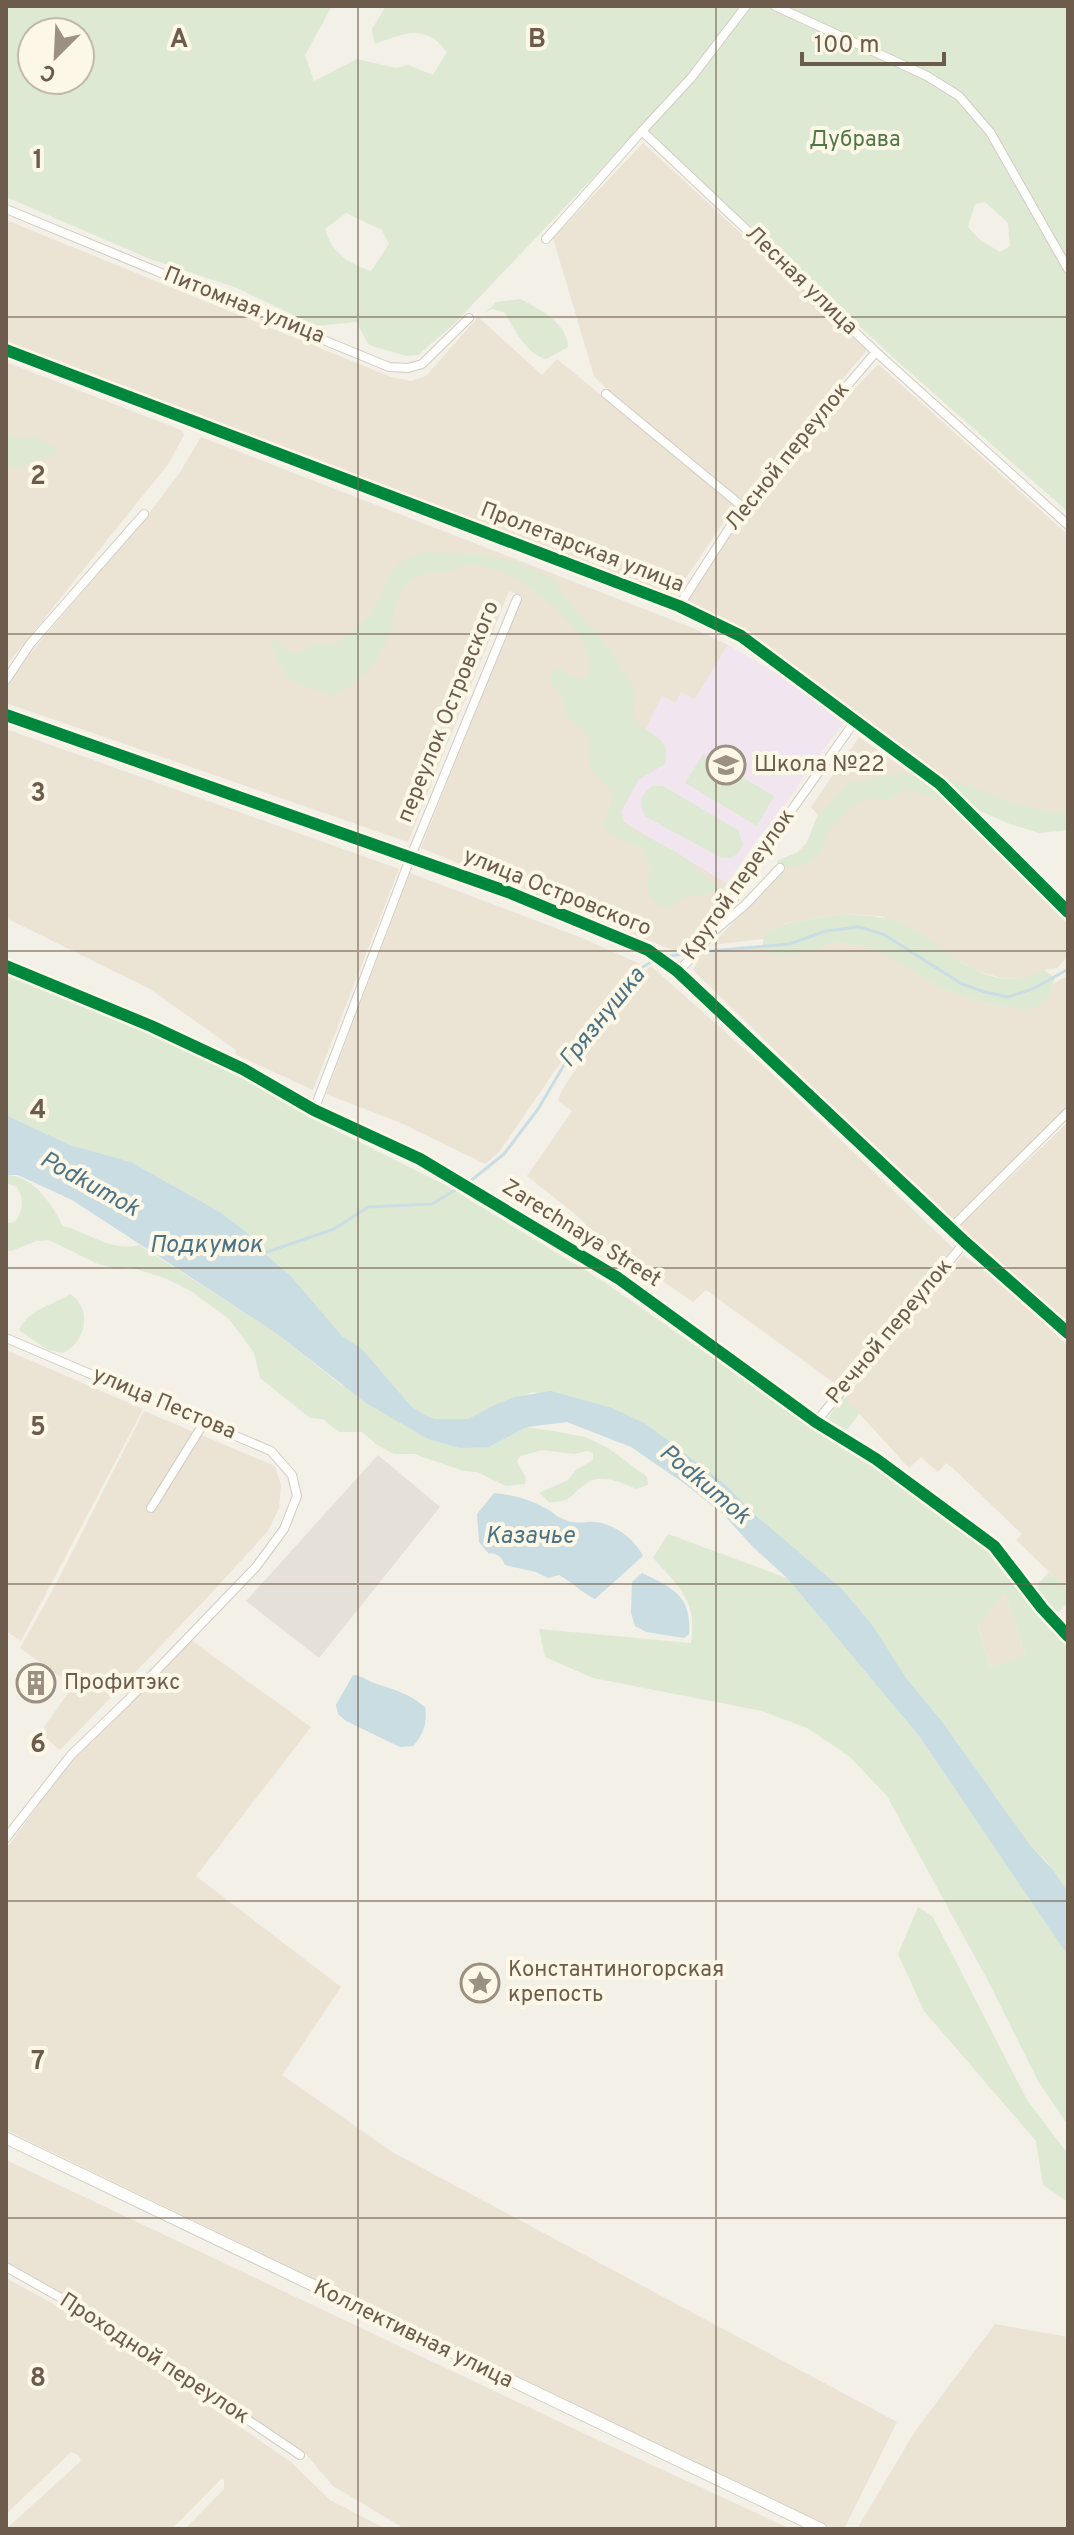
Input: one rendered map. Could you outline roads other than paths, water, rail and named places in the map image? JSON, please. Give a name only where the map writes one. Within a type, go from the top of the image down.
[{"type":"street","points":[[546,239],[691,78],[746,6]]},
{"type":"street","points":[[775,6],[927,76],[959,96],[990,132],[1068,269]]},
{"type":"street","name":"Лесная улица","points":[[642,131],[876,352],[1068,525]]},
{"type":"street","name":"Питомная улица","points":[[6,209],[389,367],[408,368],[422,364],[469,318]]},
{"type":"street","name":"Пролетарская улица","points":[[6,350],[679,606],[741,636],[940,784],[1068,912]]},
{"type":"street","name":"Лесной переулок","points":[[679,606],[743,507],[876,352]]},
{"type":"street","points":[[606,394],[743,507]]},
{"type":"street","points":[[6,680],[30,644],[144,514]]},
{"type":"street","name":"переулок Островского","points":[[314,1110],[411,856],[517,599]]},
{"type":"street","name":"улица Островского","points":[[6,715],[411,856],[648,950],[674,968],[965,1242],[1068,1333]]},
{"type":"street","name":"Крутой переулок","points":[[674,968],[690,960],[708,937],[769,842],[855,721]]},
{"type":"street","points":[[708,937],[745,905],[780,868]]},
{"type":"street","name":"Zarechnaya Street","points":[[6,966],[196,1046],[314,1110],[420,1159],[618,1278],[994,1546],[1068,1636]]},
{"type":"street","name":"Речной переулок","points":[[951,1228],[1068,1112]]},
{"type":"street","name":"Речной переулок","points":[[816,1422],[965,1242]]},
{"type":"street","name":"улица Пестова","points":[[6,1338],[271,1451],[292,1475],[297,1496],[284,1529],[256,1567],[71,1755],[6,1838]]},
{"type":"street","points":[[151,1508],[205,1421]]},
{"type":"street","name":"Коллективная улица","points":[[6,2138],[821,2529]]},
{"type":"street","name":"Проходной переулок","points":[[6,2267],[93,2316],[300,2455]]},
{"type":"water","name":"Подкумок","points":[[6,1115],[70,1145],[131,1162],[220,1212],[246,1232],[264,1253],[291,1276],[342,1336],[362,1349],[411,1406],[425,1415],[435,1419],[468,1419],[515,1397],[551,1391],[612,1408],[646,1424],[725,1484],[751,1511],[842,1589],[873,1626],[907,1679],[941,1720],[1030,1845],[1053,1870],[1068,1892],[1068,1956],[919,1736],[787,1578],[722,1513],[631,1447],[567,1422],[527,1427],[489,1447],[460,1448],[428,1439],[366,1403],[273,1331],[72,1200],[18,1175],[6,1175]]},
{"type":"water","name":"Казачье","points":[[494,1493],[528,1500],[569,1521],[595,1522],[612,1527],[633,1542],[643,1556],[595,1599],[559,1575],[548,1578],[505,1565],[499,1556],[489,1554],[479,1542],[477,1514]]},
{"type":"water","points":[[642,1573],[671,1589],[684,1602],[689,1634],[684,1638],[646,1632],[635,1626],[631,1613],[632,1582]]},
{"type":"water","points":[[353,1675],[402,1693],[425,1707],[424,1728],[413,1746],[400,1747],[346,1721],[338,1714],[336,1705]]},
{"type":"waterway","name":"Грязнушка","points":[[699,952],[789,944],[826,931],[858,927],[883,934],[962,984],[1008,997],[1035,988],[1068,969]]},
{"type":"waterway","name":"Грязнушка","points":[[663,957],[691,953]]},
{"type":"waterway","name":"Грязнушка","points":[[261,1254],[334,1229],[368,1207],[432,1204],[473,1179],[504,1154],[538,1109],[592,1025],[638,970],[656,959]]},
{"type":"place","name":"Школа №22","points":[[726,765]]},
{"type":"place","name":"Профитэкс","points":[[36,1683]]},
{"type":"place","name":"Константиногорская крепость","points":[[480,1983]]},
{"type":"park label","name":"Дубрава","points":[[855,140]]},
{"type":"water label","name":"Podkumok","points":[[89,1185]]},
{"type":"water label","name":"Podkumok","points":[[704,1485]]}]
